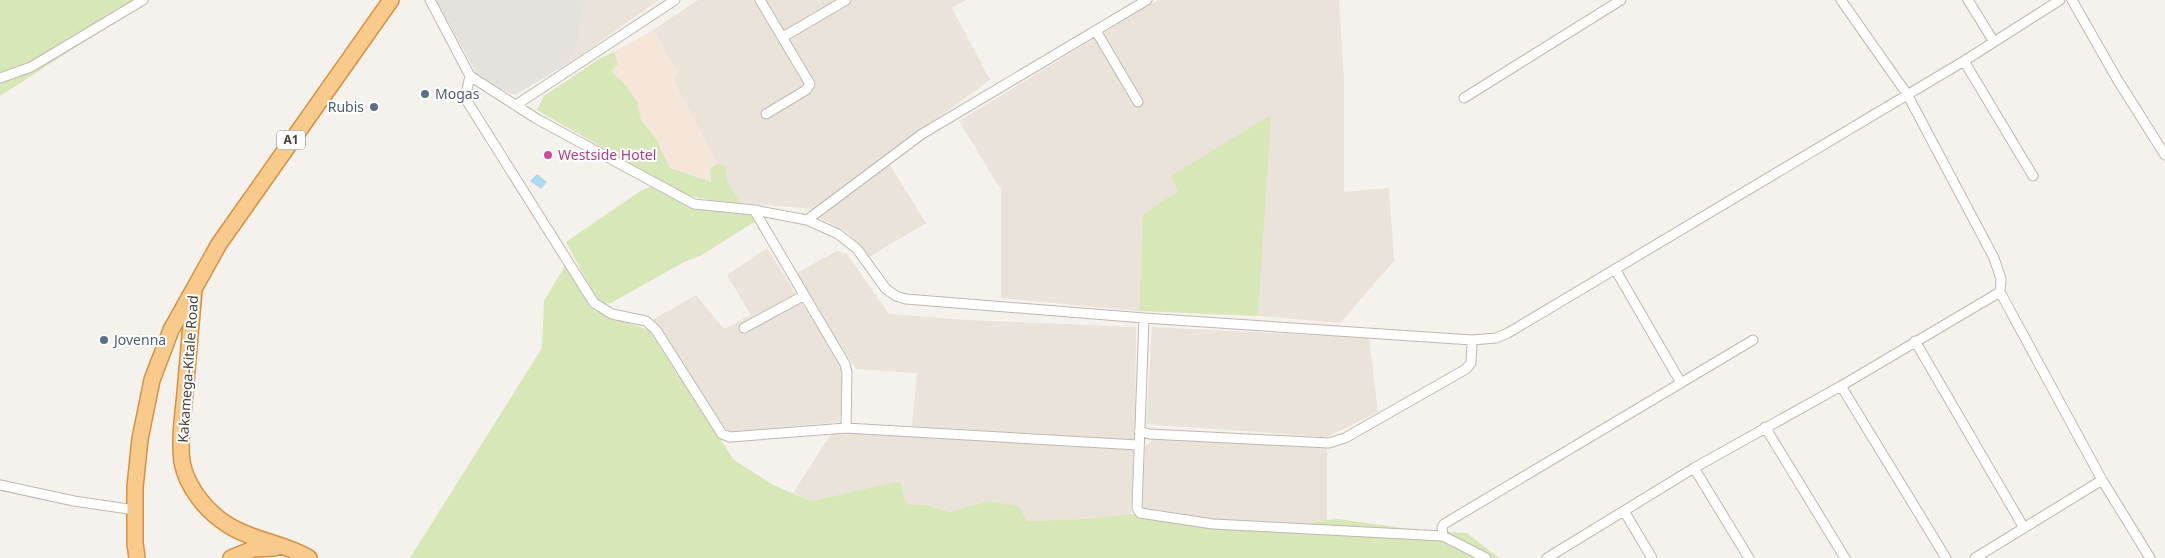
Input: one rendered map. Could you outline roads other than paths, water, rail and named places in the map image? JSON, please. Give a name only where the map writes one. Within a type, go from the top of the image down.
[{"type":"highway","name":"Kakamega-Kitale Road","points":[[137,558],[135,510],[140,439],[152,380],[170,330],[195,283],[252,194],[390,0]]},
{"type":"highway","name":"Kakamega-Kitale Road","points":[[195,283],[182,426],[182,462],[190,482],[201,501],[213,514],[238,530],[310,558]]},
{"type":"highway","name":"Kakamega-Kitale Road","points":[[232,558],[253,549],[286,548]]},
{"type":"street","points":[[0,78],[31,67],[144,0]]},
{"type":"street","points":[[430,0],[470,76],[537,119],[685,200],[704,206],[754,210],[807,220],[848,240],[857,249],[886,289],[901,298],[1144,318],[1472,340],[1503,336],[1907,94],[1964,62],[2060,0]]},
{"type":"street","points":[[516,105],[675,0]]},
{"type":"street","points":[[760,0],[810,84],[806,90],[766,114]]},
{"type":"street","points":[[783,37],[846,0]]},
{"type":"street","points":[[1464,98],[1622,0]]},
{"type":"street","points":[[1841,0],[1907,94],[1994,258],[2000,279],[2000,292],[2102,480],[2150,558]]},
{"type":"street","points":[[1968,0],[1994,42]]},
{"type":"street","points":[[2072,0],[2117,80],[2165,155]]},
{"type":"street","points":[[807,220],[922,134],[1096,31],[1141,1]]},
{"type":"street","points":[[1096,31],[1138,102]]},
{"type":"street","points":[[1964,62],[2034,176]]},
{"type":"street","points":[[470,76],[465,98],[594,303],[612,314],[646,321],[656,330],[722,434],[730,437],[846,428],[1138,445]]},
{"type":"street","points":[[754,210],[847,369],[846,428]]},
{"type":"street","points":[[1615,269],[1681,383]]},
{"type":"street","points":[[1548,558],[1694,468],[1841,386],[2000,292]]},
{"type":"street","points":[[744,328],[803,296]]},
{"type":"street","points":[[1144,318],[1138,445],[1137,508],[1140,513],[1213,524],[1443,536],[1486,558]]},
{"type":"street","points":[[1139,431],[1150,434],[1329,443],[1345,438],[1466,369],[1471,363],[1472,340]]},
{"type":"street","points":[[1443,536],[1442,528],[1444,524],[1753,340]]},
{"type":"street","points":[[1915,341],[2024,528]]},
{"type":"street","points":[[1841,386],[1946,558]]},
{"type":"street","points":[[1765,427],[1845,558]]},
{"type":"street","points":[[1694,468],[1750,558]]},
{"type":"street","points":[[1975,558],[2102,480]]},
{"type":"street","points":[[0,485],[74,501],[135,510]]},
{"type":"street","points":[[1624,511],[1652,558]]},
{"type":"water","points":[[537,174],[547,182],[541,189],[530,181]]},
{"type":"place","name":"Mogas","points":[[425,94]]},
{"type":"place","name":"Rubis","points":[[374,107]]},
{"type":"place","name":"Westside Hotel","points":[[548,155]]},
{"type":"place","name":"Jovenna","points":[[104,340]]}]
